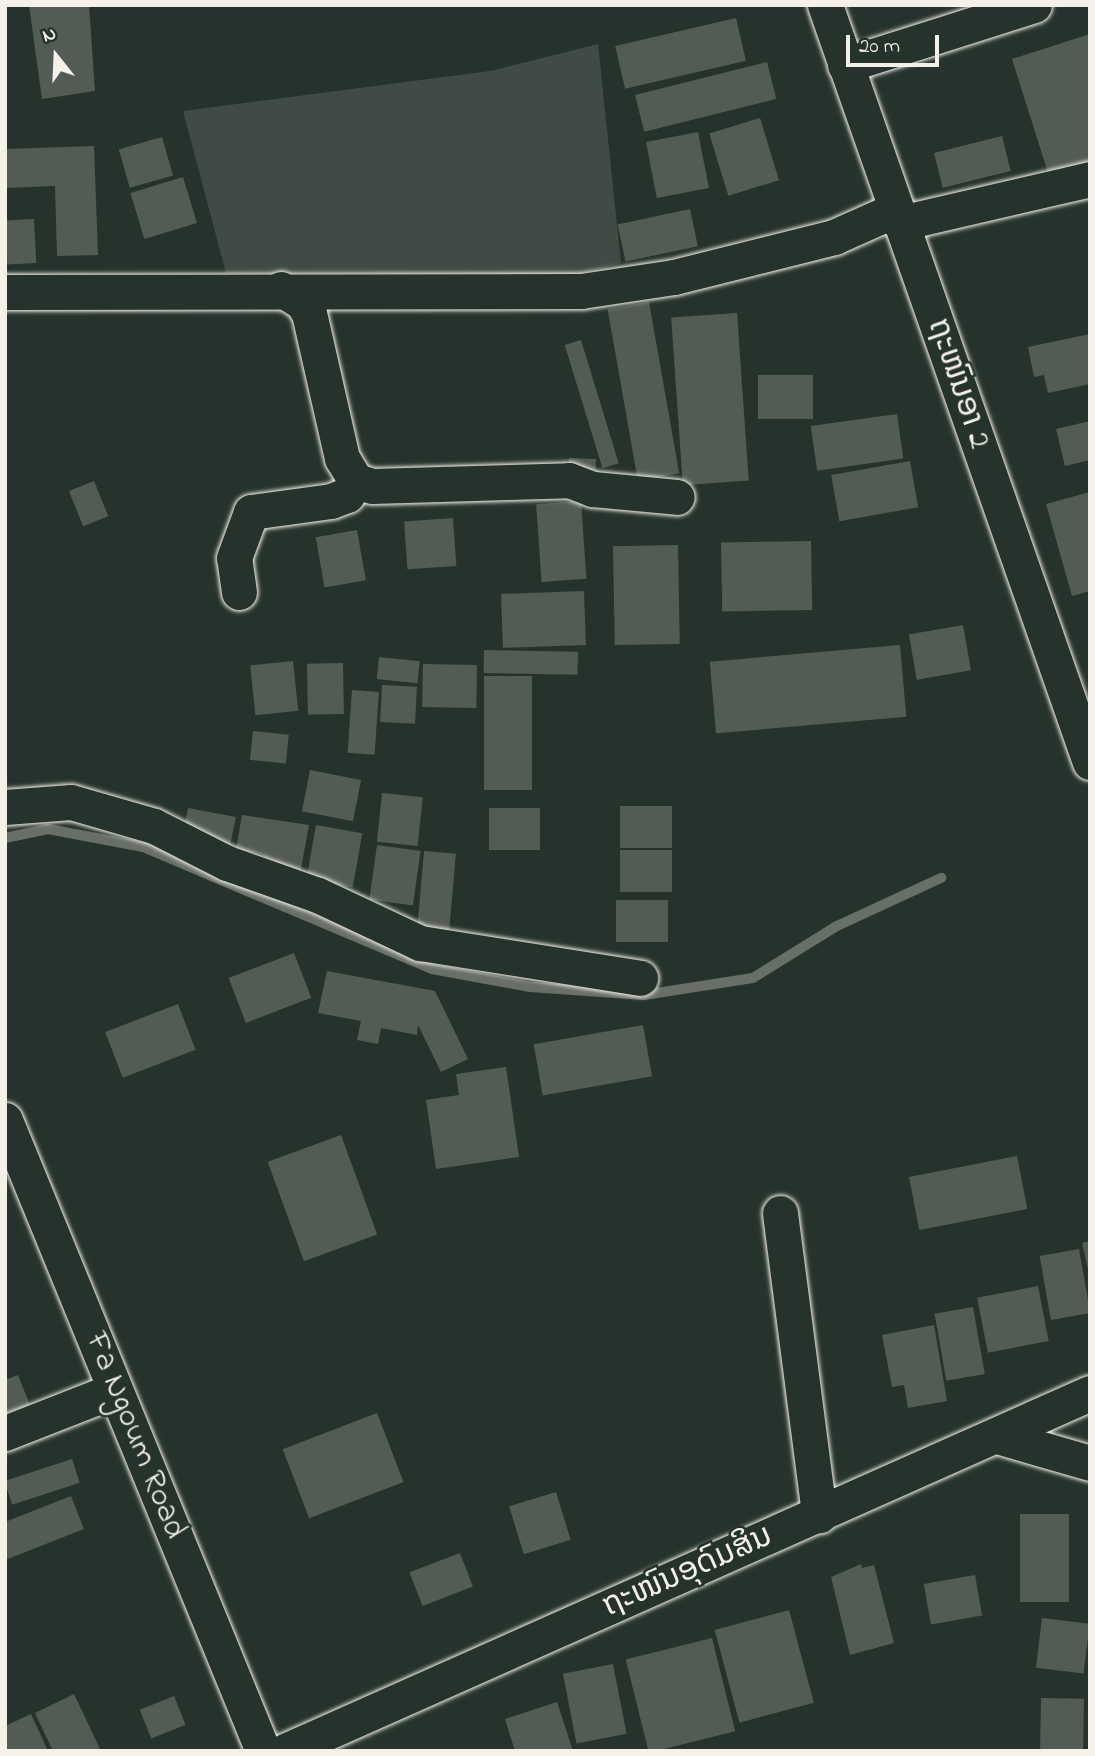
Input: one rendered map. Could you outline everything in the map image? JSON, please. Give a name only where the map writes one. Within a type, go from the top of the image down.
[{"type":"street","name":"ຖະໜົນອາ 2","points":[[825,5],[1090,762]]},
{"type":"street","points":[[845,65],[1034,5]]},
{"type":"street","points":[[5,292],[281,289],[581,291],[674,277],[821,240],[898,217],[1090,179]]},
{"type":"street","points":[[281,289],[302,302],[309,313],[342,458],[356,481],[372,486],[569,480],[593,489],[677,497]]},
{"type":"street","points":[[239,592],[234,558],[251,512],[331,501],[346,495],[356,481]]},
{"type":"street","points":[[5,807],[71,802],[154,825],[227,863],[318,895],[420,943],[640,978]]},
{"type":"street","name":"Fa Ngoum Road","points":[[5,1121],[263,1751]]},
{"type":"street","points":[[780,1213],[819,1515]]},
{"type":"street","points":[[5,1433],[115,1390]]},
{"type":"street","name":"ຖະໜົນອຸດົມສິນ","points":[[285,1751],[1090,1393]]},
{"type":"street","points":[[997,1436],[1090,1463]]},
{"type":"shaded area","points":[[598,44],[621,263],[577,274],[226,273],[183,111],[490,71]]},
{"type":"building","points":[[29,5],[89,5],[95,91],[42,99]]},
{"type":"building","points":[[736,18],[746,61],[625,89],[615,46]]},
{"type":"building","points":[[1090,34],[1090,167],[1050,179],[1012,59]]},
{"type":"building","points":[[767,62],[776,99],[644,132],[635,95]]},
{"type":"building","points":[[760,118],[779,180],[728,196],[709,133]]},
{"type":"building","points":[[698,132],[709,188],[657,198],[646,142]]},
{"type":"building","points":[[1002,136],[1011,171],[943,188],[934,153]]},
{"type":"building","points":[[162,137],[173,175],[130,188],[119,149]]},
{"type":"building","points":[[94,146],[98,255],[57,256],[55,186],[5,188],[5,149]]},
{"type":"building","points":[[183,177],[197,223],[144,239],[130,193]]},
{"type":"building","points":[[690,209],[698,246],[626,262],[618,224]]},
{"type":"building","points":[[34,219],[36,263],[7,264],[5,221]]},
{"type":"building","points":[[649,302],[679,473],[638,481],[608,309]]},
{"type":"building","points":[[737,313],[749,481],[683,485],[671,318]]},
{"type":"building","points":[[1090,334],[1090,384],[1048,393],[1044,375],[1034,377],[1028,347]]},
{"type":"building","points":[[581,340],[619,463],[602,468],[565,345]]},
{"type":"building","points":[[758,375],[813,375],[813,419],[758,419]]},
{"type":"building","points":[[897,414],[903,459],[817,471],[811,426]]},
{"type":"building","points":[[1090,421],[1090,460],[1065,466],[1056,429]]},
{"type":"building","points":[[569,458],[596,459],[596,470],[569,469]]},
{"type":"building","points":[[910,461],[918,507],[839,521],[831,475]]},
{"type":"building","points":[[94,481],[108,516],[83,526],[69,491]]},
{"type":"building","points":[[1090,492],[1090,591],[1072,596],[1046,504]]},
{"type":"building","points":[[581,501],[586,579],[542,582],[536,504]]},
{"type":"building","points":[[453,518],[456,566],[407,569],[404,521]]},
{"type":"building","points":[[357,530],[366,580],[324,588],[316,537]]},
{"type":"building","points":[[811,541],[812,610],[722,612],[721,543]]},
{"type":"building","points":[[678,545],[680,644],[615,645],[613,546]]},
{"type":"building","points":[[584,591],[586,645],[503,648],[501,594]]},
{"type":"building","points":[[963,625],[971,670],[917,680],[909,635]]},
{"type":"building","points":[[900,645],[906,717],[716,733],[710,662]]},
{"type":"building","points":[[484,650],[578,652],[578,675],[484,673]]},
{"type":"building","points":[[379,657],[420,661],[417,683],[377,679]]},
{"type":"building","points":[[293,661],[298,711],[255,715],[250,665]]},
{"type":"building","points":[[343,663],[344,714],[308,715],[307,664]]},
{"type":"building","points":[[423,664],[477,665],[476,708],[422,707]]},
{"type":"building","points":[[484,676],[532,676],[532,790],[484,790]]},
{"type":"building","points":[[382,685],[417,687],[415,724],[380,722]]},
{"type":"building","points":[[352,690],[379,692],[375,755],[348,753]]},
{"type":"building","points":[[253,731],[289,735],[286,764],[250,760]]},
{"type":"building","points":[[310,770],[361,780],[353,821],[302,811]]},
{"type":"building","points":[[382,793],[423,797],[418,846],[377,842]]},
{"type":"building","points":[[620,806],[672,806],[672,848],[620,848]]},
{"type":"building","points":[[188,808],[236,817],[230,845],[183,832]]},
{"type":"building","points":[[489,808],[540,808],[540,850],[489,850]]},
{"type":"building","points":[[242,815],[309,825],[300,874],[258,853],[236,849]]},
{"type":"building","points":[[316,825],[362,833],[353,887],[306,879]]},
{"type":"building","points":[[377,845],[421,851],[413,906],[369,899]]},
{"type":"building","points":[[620,850],[672,850],[672,892],[620,892]]},
{"type":"building","points":[[424,851],[456,854],[449,935],[417,933]]},
{"type":"building","points":[[616,900],[668,900],[668,942],[616,942]]},
{"type":"building","points":[[294,953],[311,998],[246,1023],[229,978]]},
{"type":"building","points":[[327,971],[435,991],[468,1059],[441,1072],[418,1025],[417,1035],[381,1028],[378,1044],[357,1040],[361,1021],[318,1013]]},
{"type":"building","points":[[178,1004],[196,1050],[123,1078],[105,1032]]},
{"type":"building","points":[[643,1025],[652,1076],[543,1095],[534,1044]]},
{"type":"building","points":[[506,1067],[519,1157],[436,1169],[426,1100],[459,1095],[456,1074]]},
{"type":"building","points":[[341,1135],[377,1235],[304,1261],[268,1162]]},
{"type":"building","points":[[1017,1156],[1027,1209],[919,1230],[909,1177]]},
{"type":"building","points":[[1090,1241],[1090,1273],[1089,1273],[1082,1243]]},
{"type":"building","points":[[1079,1249],[1090,1313],[1051,1320],[1040,1256]]},
{"type":"building","points":[[1038,1286],[1049,1341],[988,1353],[977,1298]]},
{"type":"building","points":[[973,1307],[985,1374],[946,1381],[935,1314]]},
{"type":"building","points":[[934,1325],[947,1401],[908,1408],[904,1385],[892,1387],[882,1335]]},
{"type":"building","points":[[18,1375],[30,1405],[5,1414],[5,1380]]},
{"type":"building","points":[[377,1413],[404,1482],[309,1518],[283,1449]]},
{"type":"building","points":[[72,1459],[80,1483],[12,1505],[5,1481]]},
{"type":"building","points":[[556,1492],[571,1540],[524,1554],[509,1506]]},
{"type":"building","points":[[71,1496],[84,1529],[5,1560],[5,1522]]},
{"type":"building","points":[[1020,1514],[1069,1514],[1069,1602],[1020,1602]]},
{"type":"building","points":[[460,1553],[473,1587],[422,1606],[410,1572]]},
{"type":"building","points":[[861,1564],[862,1568],[874,1565],[894,1643],[850,1655],[831,1577]]},
{"type":"building","points":[[975,1575],[982,1615],[931,1624],[924,1584]]},
{"type":"building","points":[[789,1610],[814,1703],[739,1723],[715,1630]]},
{"type":"building","points":[[1042,1618],[1090,1624],[1084,1673],[1036,1668]]},
{"type":"building","points":[[712,1638],[735,1731],[648,1751],[626,1660]]},
{"type":"building","points":[[613,1664],[627,1734],[576,1743],[563,1674]]},
{"type":"building","points":[[74,1694],[101,1751],[53,1751],[35,1713]]},
{"type":"building","points":[[174,1696],[186,1725],[151,1739],[140,1710]]},
{"type":"building","points":[[1041,1698],[1084,1699],[1083,1750],[1040,1749]]},
{"type":"building","points":[[557,1702],[573,1751],[515,1751],[505,1719]]},
{"type":"building","points":[[31,1714],[48,1751],[5,1751],[5,1726]]},
{"type":"waterway","points":[[5,838],[48,829],[143,847],[432,969],[530,987],[644,995],[753,978],[837,926],[941,878]]}]
